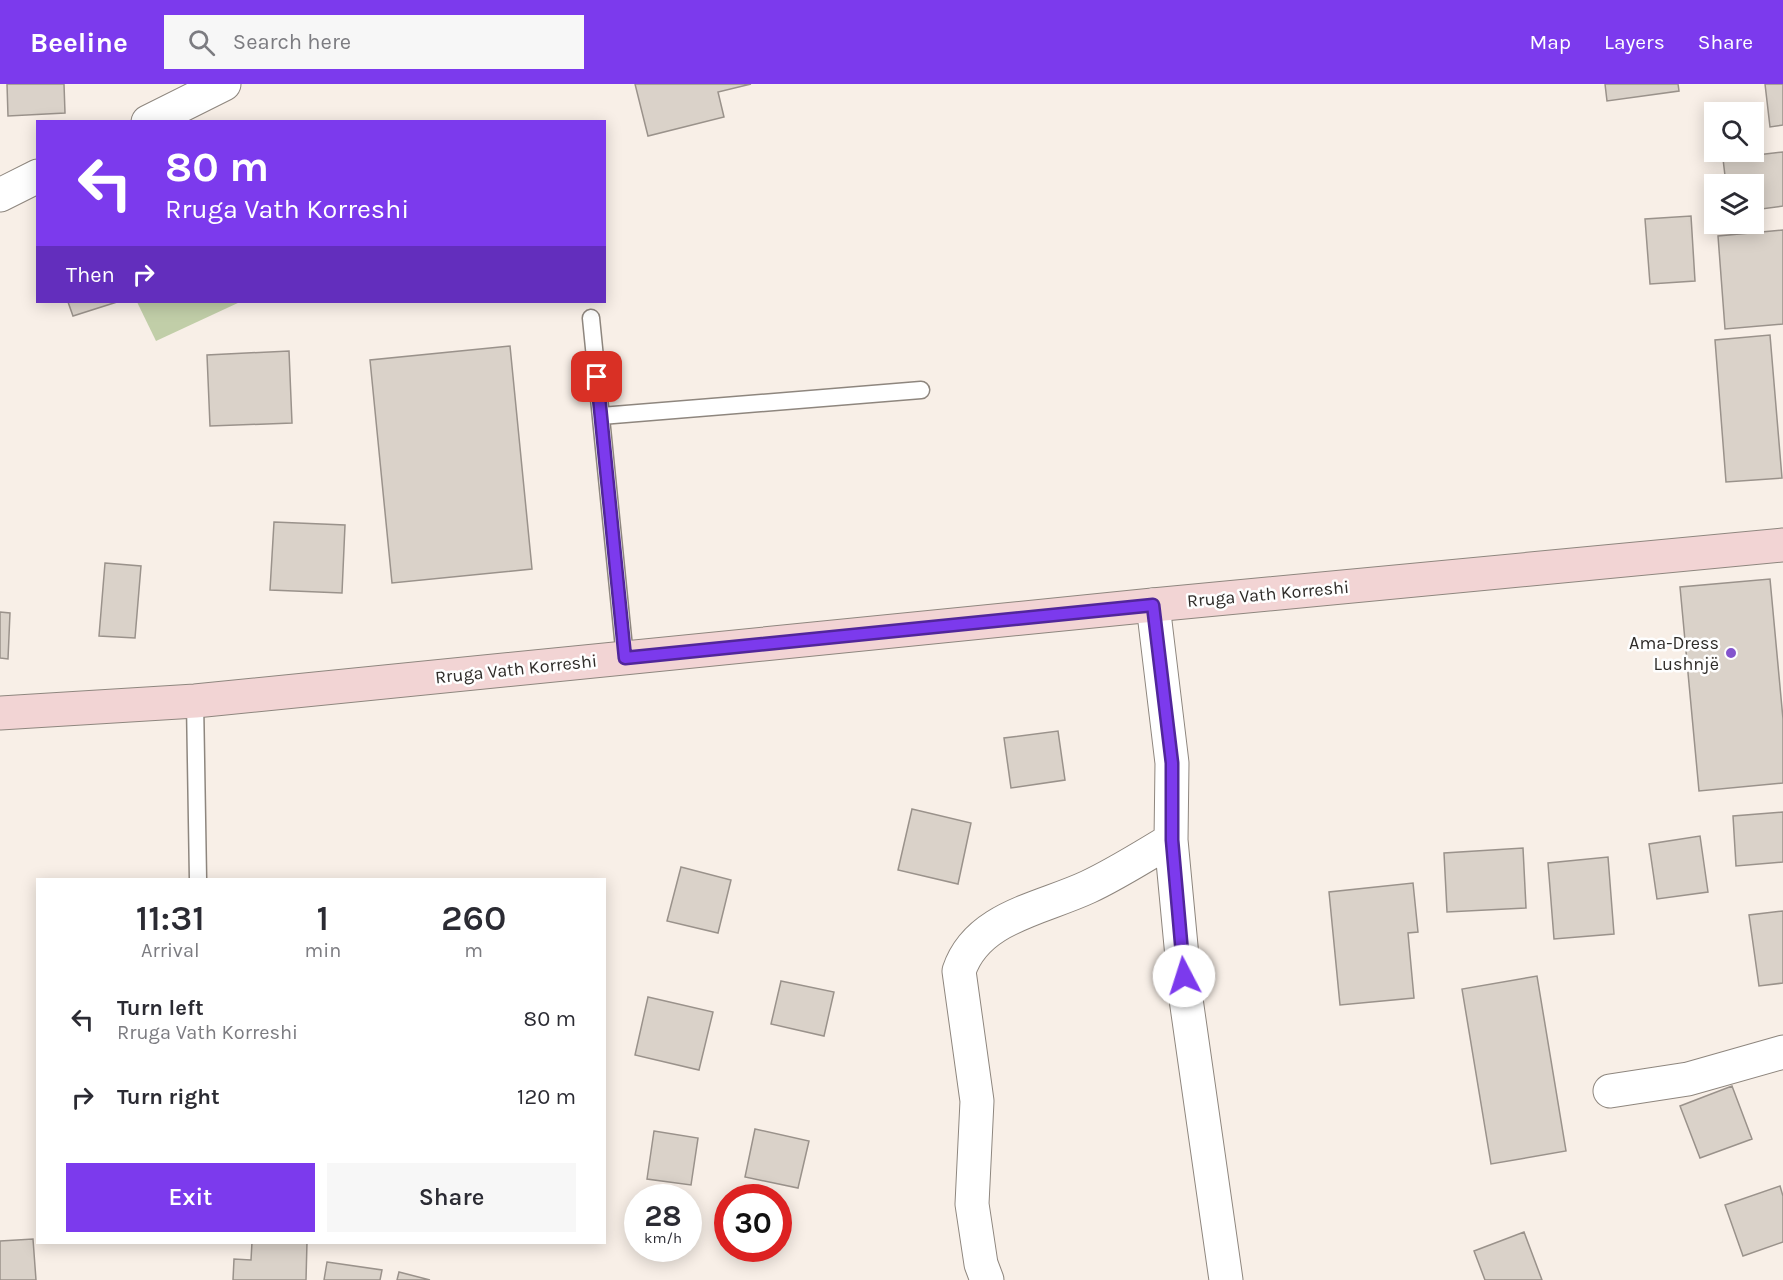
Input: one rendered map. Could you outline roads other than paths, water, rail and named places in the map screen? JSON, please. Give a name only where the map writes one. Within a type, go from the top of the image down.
[{"type":"main road","name":"Rruga Vath Korreshi","points":[[0,713],[195,701],[1153,605],[1783,545]]},
{"type":"street","points":[[152,120],[224,84]]},
{"type":"street","points":[[0,195],[36,177]]},
{"type":"street","points":[[1153,605],[1172,763],[1172,840],[1186,999],[1227,1280]]},
{"type":"street","points":[[987,1280],[981,1264],[972,1204],[977,1101],[959,971],[964,955],[978,938],[994,925],[1089,886],[1172,840]]},
{"type":"street","points":[[1610,1091],[1688,1079],[1783,1052]]},
{"type":"lane","points":[[591,318],[625,658]]},
{"type":"lane","points":[[601,416],[921,390]]},
{"type":"lane","points":[[195,701],[198,878]]},
{"type":"place","name":"Ama-Dress Lushnjë","points":[[1731,653]]}]
